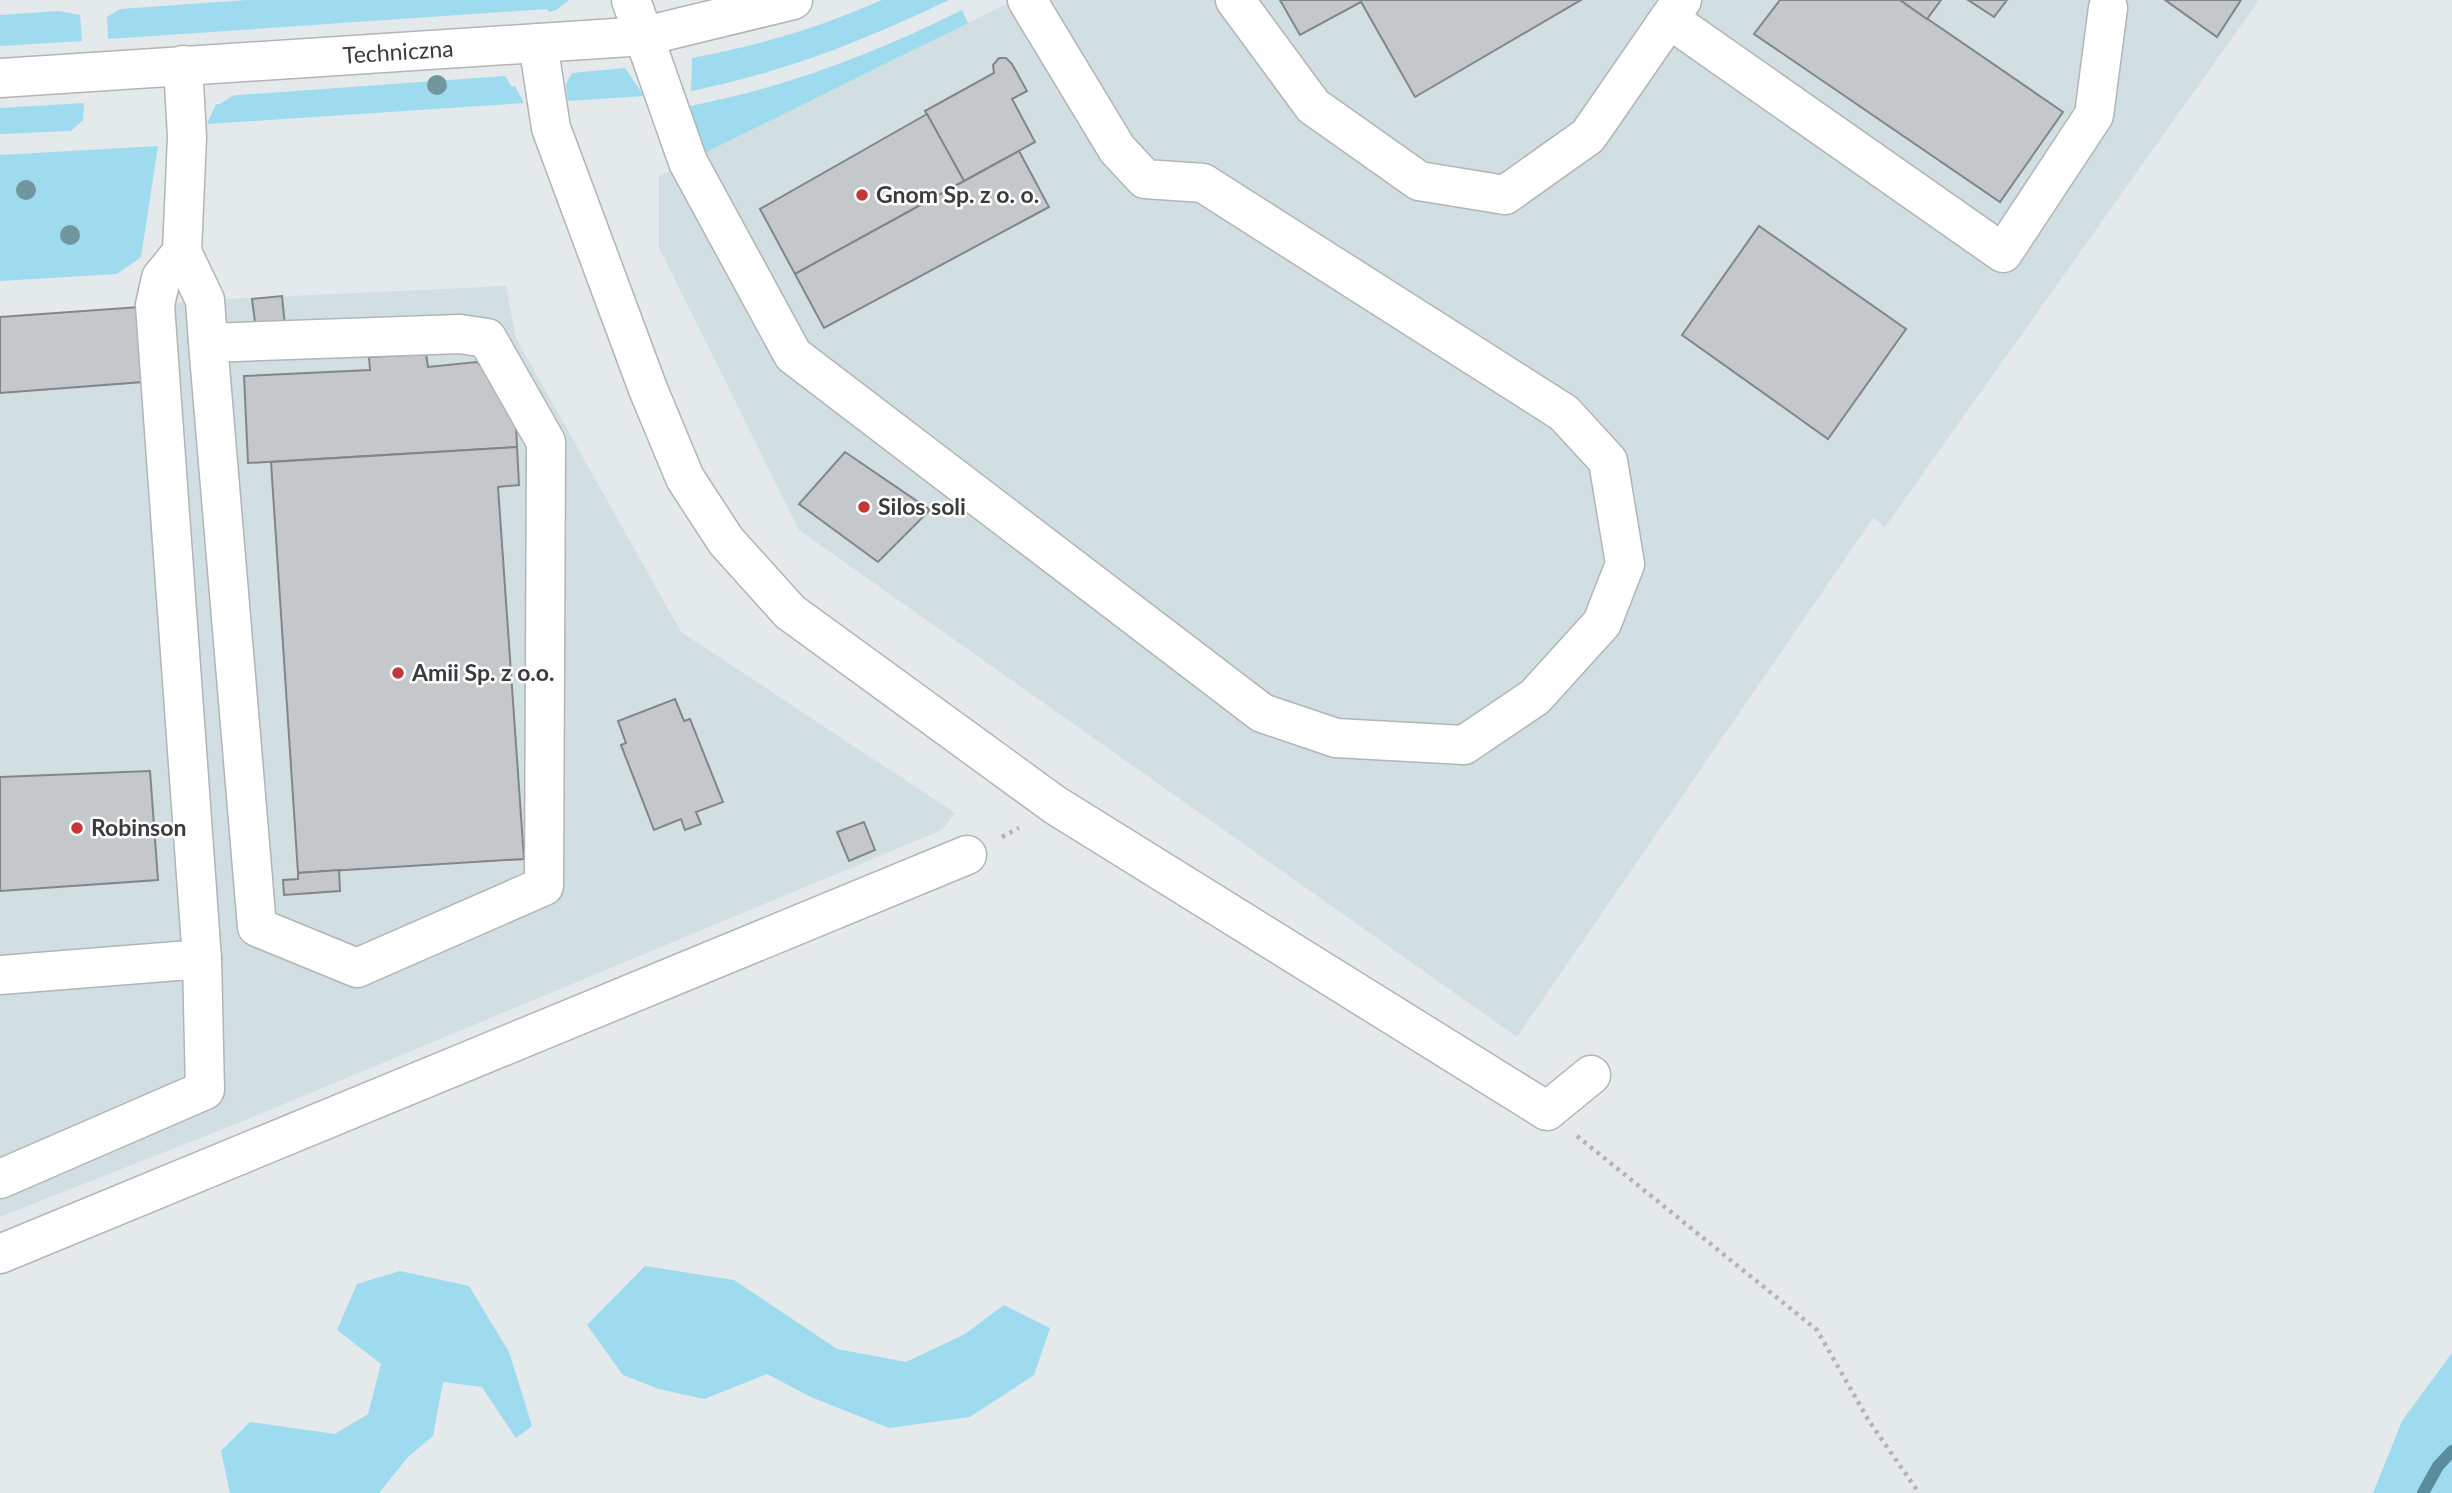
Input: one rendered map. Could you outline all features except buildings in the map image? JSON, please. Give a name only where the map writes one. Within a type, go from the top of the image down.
[{"type":"street","points":[[631,0],[688,162],[793,355],[1262,713],[1336,738],[1464,745],[1535,696],[1602,622],[1625,564],[1608,461],[1564,413],[1203,183],[1146,179],[1117,149],[1027,0]]},
{"type":"street","name":"Techniczna","points":[[0,78],[645,36],[793,0]]},
{"type":"street","points":[[1236,0],[1312,106],[1419,181],[1505,195],[1588,136],[1676,10],[2003,253],[2094,115],[2108,8]]},
{"type":"street","points":[[538,43],[551,128],[648,389],[685,478],[726,541],[790,612],[1055,805],[1546,1111],[1591,1074]]},
{"type":"street","points":[[183,65],[187,137],[182,252],[205,300],[208,343],[257,927],[357,968],[544,887],[546,442],[487,338],[460,334],[208,343]]},
{"type":"street","points":[[0,1179],[205,1090],[202,958],[155,304],[161,278],[182,252]]},
{"type":"street","points":[[0,1254],[967,855]]},
{"type":"street","points":[[0,975],[202,958]]},
{"type":"path","points":[[967,855],[1017,830],[1055,805]]},
{"type":"path","points":[[1546,1111],[1817,1330],[1869,1421],[1919,1493]]},
{"type":"shaded area","points":[[247,0],[569,0],[549,12],[547,9],[108,39],[107,17],[120,9]]},
{"type":"shaded area","points":[[882,0],[949,0],[823,54],[758,75],[691,91],[692,58],[789,35]]},
{"type":"shaded area","points":[[1014,0],[2259,0],[1885,527],[1873,518],[1517,1037],[799,530],[659,247],[659,176]]},
{"type":"shaded area","points":[[962,10],[968,23],[705,153],[690,106],[795,79],[863,55]]},
{"type":"shaded area","points":[[59,11],[80,15],[82,41],[0,46],[0,15]]},
{"type":"shaded area","points":[[625,68],[644,96],[568,101],[566,84],[572,73]]},
{"type":"shaded area","points":[[505,76],[512,87],[515,86],[524,103],[207,124],[216,104],[232,96]]},
{"type":"shaded area","points":[[84,103],[83,120],[71,131],[0,134],[0,108]]},
{"type":"shaded area","points":[[158,146],[141,257],[117,274],[0,281],[0,155]]},
{"type":"shaded area","points":[[506,286],[516,338],[681,632],[955,813],[942,830],[243,1121],[0,1217],[0,317],[205,300]]},
{"type":"shaded area","points":[[645,1266],[734,1280],[837,1349],[906,1362],[965,1334],[1004,1305],[1050,1328],[1034,1375],[970,1417],[889,1428],[811,1397],[767,1374],[704,1399],[659,1389],[623,1375],[587,1325]]},
{"type":"shaded area","points":[[400,1271],[469,1286],[509,1352],[532,1426],[516,1438],[482,1387],[443,1382],[433,1436],[408,1457],[379,1493],[230,1493],[221,1451],[250,1422],[335,1434],[368,1414],[381,1364],[337,1330],[357,1284]]},
{"type":"shaded area","points":[[2452,1353],[2452,1493],[2373,1493],[2402,1421]]},
{"type":"waterway","points":[[2423,1493],[2438,1466],[2452,1451]]},
{"type":"place","name":"Gnom Sp. z o. o.","points":[[862,195]]},
{"type":"place","name":"Silos soli","points":[[864,507]]},
{"type":"place","name":"Amii Sp. z o.o.","points":[[398,673]]},
{"type":"place","name":"Robinson","points":[[77,828]]}]
